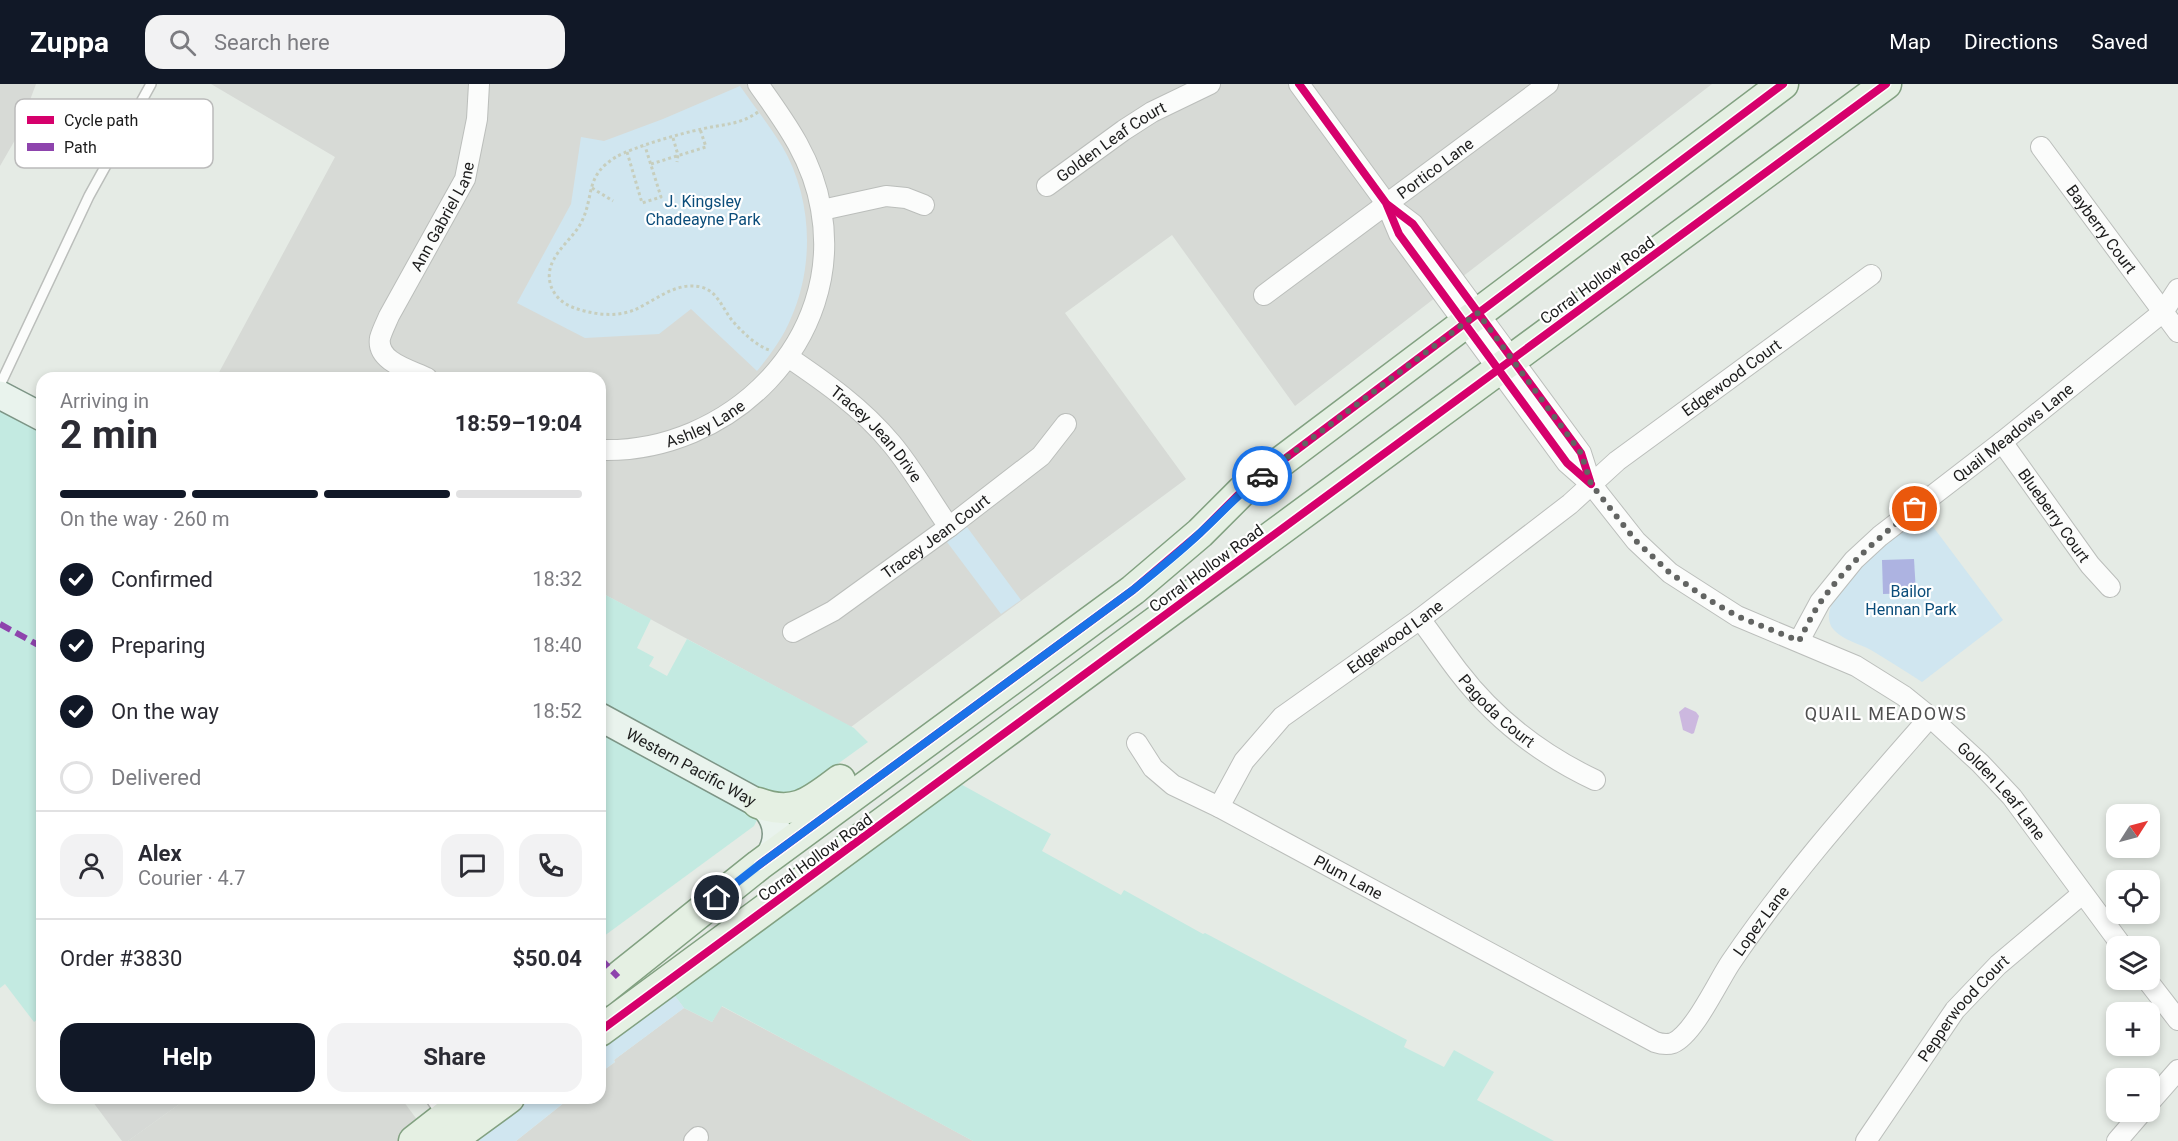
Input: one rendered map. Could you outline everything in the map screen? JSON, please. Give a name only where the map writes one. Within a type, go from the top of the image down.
[{"type":"main road","name":"Corral Hollow Road","points":[[606,987],[769,857],[1133,590],[1200,533],[1242,491],[1783,84]]},
{"type":"main road","name":"Corral Hollow Road","points":[[606,1027],[1886,84]]},
{"type":"main road","points":[[758,802],[781,809],[792,808],[811,801],[1168,539],[1242,491]]},
{"type":"main road","points":[[717,898],[722,918],[730,925],[740,928]]},
{"type":"main road","points":[[414,1141],[461,1104]]},
{"type":"main road","points":[[441,1119],[490,1104]]},
{"type":"street","name":"Ann Gabriel Lane","points":[[414,372],[392,362],[383,353],[380,340],[389,316],[465,179],[477,119],[479,84]]},
{"type":"street","name":"Ashley Lane","points":[[606,450],[654,446],[694,434],[741,406],[757,393],[788,357],[801,337],[815,300],[822,270],[824,242],[822,210],[813,174],[800,145],[758,84]]},
{"type":"street","name":"Golden Leaf Court","points":[[1047,186],[1152,112],[1210,84]]},
{"type":"street","name":"Golden Leaf Lane","points":[[1299,84],[1386,203],[1413,224],[1471,318],[1505,364],[1568,463],[1591,484],[1636,541],[1670,573],[1737,616],[1856,666],[1904,696],[1930,717],[1980,763],[2012,797],[2114,936]]},
{"type":"street","name":"Portico Lane","points":[[1264,295],[1548,84]]},
{"type":"street","name":"Bayberry Court","points":[[2041,147],[2170,310],[2178,332]]},
{"type":"street","points":[[822,210],[886,196],[906,198],[924,205]]},
{"type":"street","name":"Edgewood Court","points":[[1591,484],[1627,454],[1871,275]]},
{"type":"street","name":"Quail Meadows Lane","points":[[1799,641],[1820,602],[1854,560],[1880,536],[2170,310],[2178,289]]},
{"type":"street","name":"Tracey Jean Drive","points":[[788,357],[867,416],[892,444],[949,527]]},
{"type":"street","points":[[0,395],[36,414]]},
{"type":"street","name":"Tracey Jean Court","points":[[793,632],[833,611],[949,527],[1041,456],[1066,423]]},
{"type":"street","name":"Blueberry Court","points":[[2002,442],[2090,565],[2110,587]]},
{"type":"street","name":"Edgewood Lane","points":[[1219,807],[1244,761],[1282,717],[1420,619],[1570,504],[1591,484]]},
{"type":"street","name":"Pagoda Court","points":[[1420,619],[1459,673],[1497,713],[1534,745],[1594,780]]},
{"type":"street","name":"Lopez Lane","points":[[1572,998],[1655,1042],[1665,1044],[1674,1042],[1688,1030],[1708,1002],[1718,981],[1755,927],[1856,801],[1930,717]]},
{"type":"street","name":"Western Pacific Way","points":[[606,720],[758,802],[770,813],[777,828],[776,843],[769,857]]},
{"type":"street","name":"Plum Lane","points":[[1137,743],[1153,768],[1173,784],[1572,998]]},
{"type":"street","name":"Pepperwood Court","points":[[1866,1141],[1955,1010],[1998,965],[2082,894]]},
{"type":"street","points":[[2155,990],[2178,1020]]},
{"type":"street","points":[[2160,1091],[2178,1070]]},
{"type":"street","points":[[2117,1141],[2133,1122]]},
{"type":"lane","points":[[143,99],[151,84]]},
{"type":"lane","points":[[0,386],[89,196],[104,168]]},
{"type":"path","points":[[772,103],[741,122],[700,129],[645,146],[627,152],[606,165],[598,173],[591,187],[581,222],[551,265],[550,284],[553,293],[560,301],[592,312],[614,314],[634,310],[672,290],[699,286],[716,295],[730,318],[748,336],[764,348],[788,357]]},
{"type":"path","points":[[651,164],[706,147],[700,129]]},
{"type":"path","points":[[673,138],[678,155],[677,162]]},
{"type":"path","points":[[627,152],[642,203],[661,197],[645,146]]},
{"type":"path","points":[[591,187],[613,201]]},
{"type":"shaded area","points":[[0,84],[36,84],[30,99],[15,99],[15,140],[0,166]]},
{"type":"shaded area","points":[[211,84],[1712,84],[1295,406],[1172,235],[1065,313],[1186,479],[851,727],[606,595],[606,372],[219,372],[335,157]]},
{"type":"shaded area","points":[[0,401],[36,421],[36,1020],[34,1022],[5,984],[0,988]]},
{"type":"shaded area","points":[[1914,559],[1916,593],[1883,594],[1882,560]]},
{"type":"shaded area","points":[[606,595],[651,619],[637,648],[654,657],[649,666],[667,676],[687,639],[854,728],[868,742],[792,797],[765,793],[606,707]]},
{"type":"shaded area","points":[[1685,707],[1699,716],[1692,734],[1683,730],[1679,712]]},
{"type":"shaded area","points":[[606,727],[758,818],[754,826],[606,935]]},
{"type":"shaded area","points":[[957,782],[1051,834],[1042,851],[1121,895],[1124,890],[1203,934],[1205,933],[1407,1040],[1404,1047],[1444,1067],[1454,1050],[1494,1072],[1477,1100],[1554,1141],[973,1141],[722,1006],[712,1022],[684,1008],[672,992]]},
{"type":"shaded area","points":[[721,1006],[973,1141],[516,1141],[562,1104],[606,1104],[606,1069],[615,1062],[614,1060],[684,1008],[712,1022]]},
{"type":"shaded area","points":[[94,1104],[180,1104],[128,1141],[122,1141]]},
{"type":"shaded area","points":[[180,1104],[405,1104],[421,1125],[399,1141],[128,1141]]},
{"type":"green space","name":"J. Kingsley Chadeayne Park","points":[[740,86],[777,138],[792,166],[799,187],[807,231],[807,253],[799,297],[784,332],[757,371],[691,309],[659,334],[585,338],[517,303],[571,204],[581,137],[604,141]]},
{"type":"green space","name":"Bailor Hennan Park","points":[[1922,512],[2003,620],[1922,682],[1871,650],[1838,633],[1834,630],[1829,616],[1833,601],[1844,583],[1878,549]]},
{"type":"green space","points":[[964,523],[1021,600],[1001,614],[944,538]]},
{"type":"green space","points":[[672,992],[684,1008],[614,1060],[615,1062],[606,1069],[606,1041]]},
{"type":"green space","points":[[520,1104],[562,1104],[516,1141],[469,1141]]},
{"type":"marked path","points":[[0,624],[36,644]]},
{"type":"marked path","points":[[606,964],[618,977]]},
{"type":"cycle path","points":[[1299,84],[1386,203],[1399,234],[1567,463],[1591,484]]},
{"type":"cycle path","points":[[759,865],[1133,590],[1200,533],[1242,491],[1783,84]]},
{"type":"cycle path","points":[[606,1027],[1886,84]]},
{"type":"cycle path","points":[[1388,205],[1413,224],[1581,453],[1590,481]]},
{"type":"way so far","points":[[1262,476],[1478,313],[1581,453],[1591,484],[1636,541],[1670,573],[1737,616],[1799,641],[1820,602],[1854,560],[1915,509]]},
{"type":"district","name":"QUAIL MEADOWS","points":[[1886,714]]},
{"type":"route","points":[[717,898],[1133,590],[1200,533],[1242,491],[1262,476]]}]
